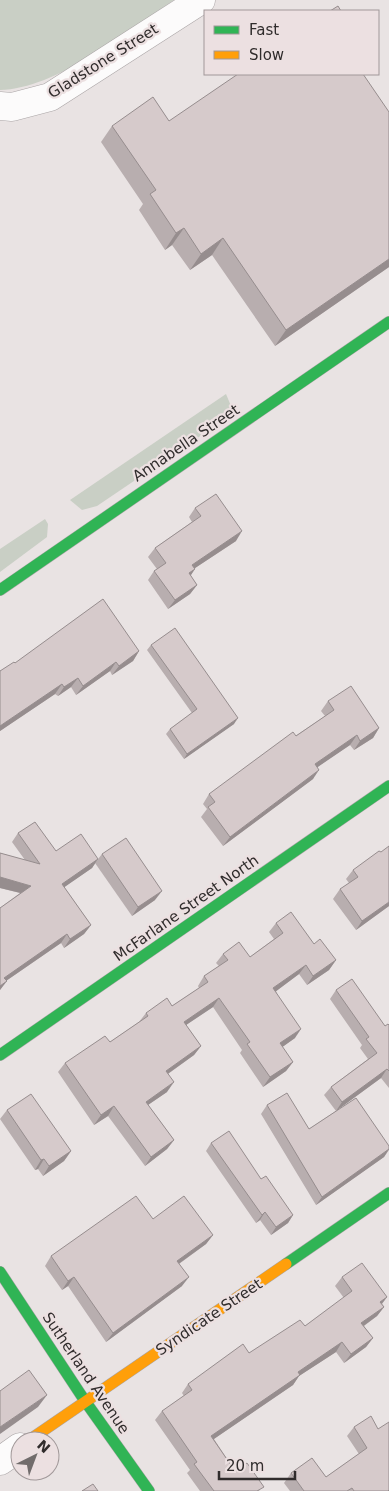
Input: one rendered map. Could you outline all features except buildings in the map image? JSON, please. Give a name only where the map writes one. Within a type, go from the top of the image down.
[{"type":"street","name":"Gladstone Street","points":[[0,106],[12,107],[50,96],[201,0]]},
{"type":"street","name":"Annabella Street","points":[[0,590],[389,322]]},
{"type":"street","name":"McFarlane Street North","points":[[0,1055],[389,786]]},
{"type":"street","name":"Syndicate Street","points":[[42,1431],[389,1193]]},
{"type":"street","name":"Sutherland Avenue","points":[[0,1272],[85,1401],[149,1491]]},
{"type":"shaded area","points":[[0,0],[174,0],[113,42],[68,69],[22,87],[0,90]]},
{"type":"shaded area","points":[[226,394],[231,406],[224,420],[97,506],[82,510],[70,500]]},
{"type":"shaded area","points":[[45,519],[48,524],[47,537],[0,572],[0,549]]},
{"type":"traffic: fast","points":[[0,590],[389,322]]},
{"type":"traffic: fast","points":[[0,1055],[389,786]]},
{"type":"traffic: fast","points":[[286,1264],[389,1193]]},
{"type":"traffic: fast","points":[[0,1272],[85,1401],[149,1491]]},
{"type":"traffic: slow","points":[[43,1431],[286,1264]]}]
